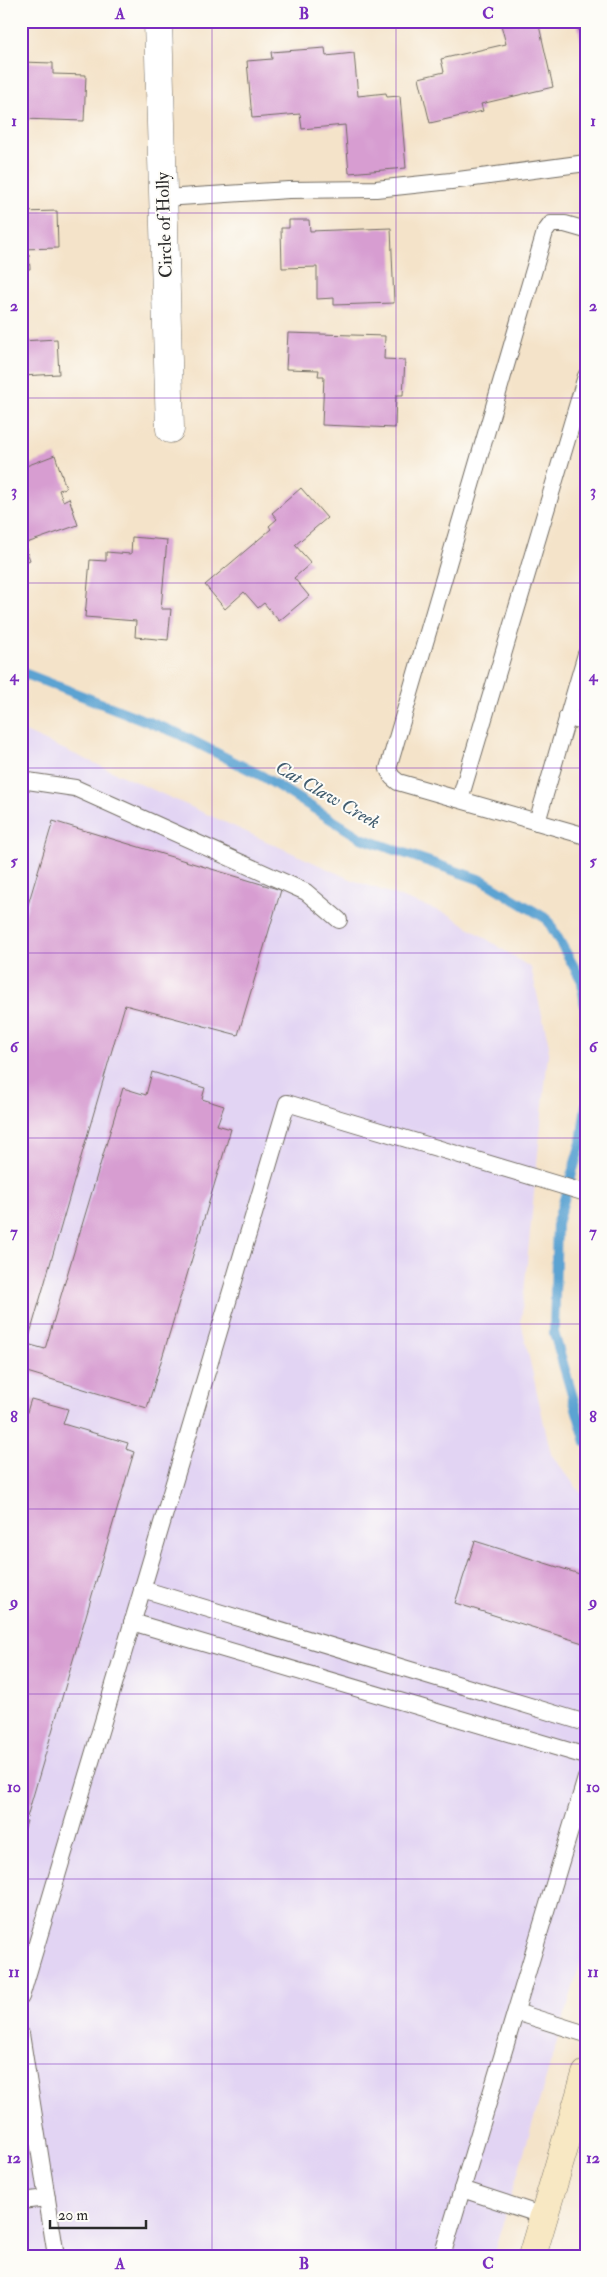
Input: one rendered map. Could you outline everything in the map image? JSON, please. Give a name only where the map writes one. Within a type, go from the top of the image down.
[{"type":"main road","points":[[532,2256],[586,2074]]},
{"type":"street","name":"Circle of Holly","points":[[158,21],[170,429]]},
{"type":"lane","points":[[164,198],[289,190],[376,188],[451,181],[586,163]]},
{"type":"lane","points":[[586,230],[565,224],[550,224],[540,247],[388,769],[392,777],[398,782],[586,836]]},
{"type":"lane","points":[[460,799],[586,376]]},
{"type":"lane","points":[[537,822],[586,654]]},
{"type":"lane","points":[[567,717],[586,723]]},
{"type":"lane","points":[[21,780],[76,788],[306,892],[339,920]]},
{"type":"lane","points":[[21,1997],[286,1102],[586,1193]]},
{"type":"lane","points":[[142,1589],[586,1723]]},
{"type":"lane","points":[[132,1622],[586,1756]]},
{"type":"lane","points":[[442,2256],[586,1778]]},
{"type":"lane","points":[[516,2012],[586,2034]]},
{"type":"lane","points":[[21,2034],[56,2256]]},
{"type":"lane","points":[[462,2188],[544,2216]]},
{"type":"lane","points":[[21,2201],[47,2198]]},
{"type":"shaded area","points":[[21,730],[350,879],[450,915],[531,968],[549,1045],[521,1322],[551,1454],[586,1500],[586,1944],[493,2256],[21,2256]]},
{"type":"building","points":[[500,21],[538,21],[553,87],[481,104],[483,111],[430,123],[419,78],[444,72],[441,59],[506,44]]},
{"type":"building","points":[[577,21],[586,21],[586,51],[583,52]]},
{"type":"building","points":[[325,48],[326,56],[354,53],[358,96],[386,93],[387,97],[400,96],[406,168],[349,173],[345,125],[302,129],[300,114],[252,118],[247,61],[272,59],[271,52]]},
{"type":"building","points":[[21,62],[53,63],[53,74],[86,75],[84,121],[21,119]]},
{"type":"building","points":[[57,211],[58,248],[21,249],[21,212]]},
{"type":"building","points":[[289,220],[309,220],[310,231],[391,228],[394,303],[334,305],[334,298],[317,299],[317,267],[282,268],[281,228],[289,228]]},
{"type":"building","points":[[29,255],[30,269],[24,269],[25,301],[21,302],[21,256]]},
{"type":"building","points":[[288,333],[385,336],[384,359],[405,360],[403,395],[396,395],[395,428],[322,425],[324,376],[318,376],[319,370],[286,369]]},
{"type":"building","points":[[57,339],[59,374],[21,376],[21,341]]},
{"type":"building","points":[[21,397],[23,397],[24,422],[21,422]]},
{"type":"building","points":[[55,455],[66,488],[59,490],[63,501],[69,498],[78,525],[24,544],[30,560],[21,564],[21,468]]},
{"type":"building","points":[[301,488],[327,518],[295,545],[311,563],[294,578],[309,596],[279,621],[264,603],[258,608],[244,592],[225,609],[205,585],[271,529],[269,526],[277,519],[272,513]]},
{"type":"building","points":[[132,537],[167,540],[161,609],[171,609],[168,640],[135,637],[136,621],[85,617],[90,560],[106,561],[106,552],[131,554]]},
{"type":"building","points":[[53,821],[281,890],[238,1035],[125,1005],[27,1344],[45,1349],[123,1088],[146,1095],[152,1072],[205,1088],[202,1099],[224,1106],[217,1125],[231,1129],[147,1408],[27,1372],[21,1388],[21,928]]},
{"type":"building","points":[[31,1399],[68,1409],[63,1424],[128,1443],[126,1449],[134,1452],[27,1817],[21,1815],[21,1431]]},
{"type":"building","points":[[475,1541],[586,1576],[586,1644],[455,1603]]},
{"type":"building","points":[[21,1820],[27,1821],[22,1837],[21,1837]]},
{"type":"waterway","name":"Cat Claw Creek","points":[[21,672],[177,733],[262,776],[361,838],[484,881],[547,919],[582,981],[586,1015]]},
{"type":"waterway","name":"Cat Claw Creek","points":[[586,1106],[581,1143],[557,1223],[554,1333],[586,1442]]}]
